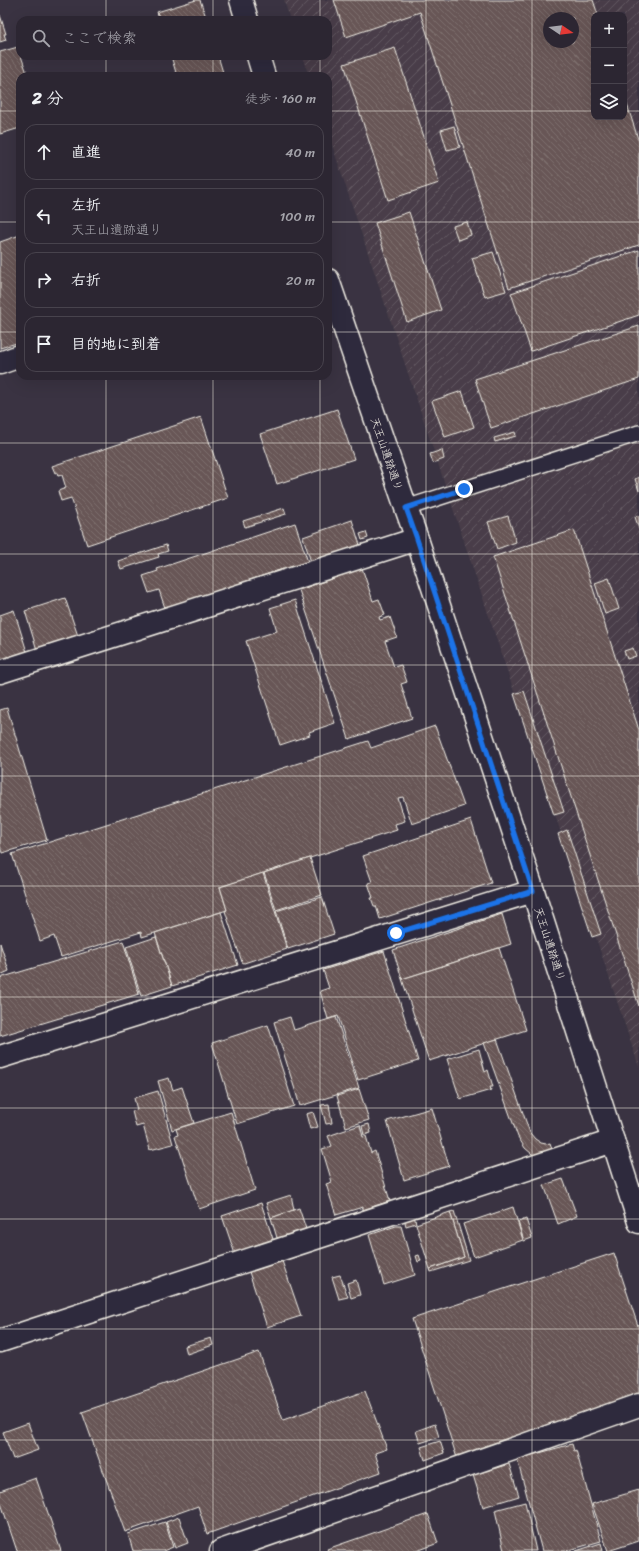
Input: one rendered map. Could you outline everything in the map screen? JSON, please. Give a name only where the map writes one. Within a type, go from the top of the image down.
[{"type":"street","points":[[241,0],[246,16]]},
{"type":"street","points":[[259,60],[263,72]]},
{"type":"street","name":"天王山遺跡通り","points":[[332,292],[417,539],[533,891],[639,1222]]},
{"type":"street","points":[[0,363],[16,357]]},
{"type":"street","points":[[0,672],[417,539]]},
{"type":"street","points":[[0,1057],[533,891]]},
{"type":"street","points":[[0,1341],[613,1141]]},
{"type":"street","points":[[221,1551],[639,1405]]},
{"type":"lane","points":[[406,508],[639,432]]},
{"type":"shaded area","points":[[284,0],[639,0],[639,1067],[332,145],[332,72],[308,72],[303,60],[332,60],[332,16],[289,16]]},
{"type":"building","points":[[200,0],[206,16],[158,16],[157,12]]},
{"type":"building","points":[[334,0],[593,0],[597,12],[591,12],[591,120],[627,120],[627,104],[639,142],[639,245],[509,288],[420,12],[346,37]]},
{"type":"building","points":[[0,15],[6,34],[4,34],[6,40],[0,42]]},
{"type":"building","points":[[16,48],[16,60],[22,60],[27,72],[16,72],[16,129],[0,134],[0,52]]},
{"type":"building","points":[[395,48],[439,183],[388,200],[344,64]]},
{"type":"building","points":[[172,60],[219,60],[223,72],[176,72]]},
{"type":"building","points":[[454,126],[460,147],[447,150],[441,130]]},
{"type":"building","points":[[409,212],[441,310],[407,322],[375,223]]},
{"type":"building","points":[[467,222],[471,235],[458,240],[453,226]]},
{"type":"building","points":[[16,236],[16,343],[0,348],[0,242]]},
{"type":"building","points":[[639,250],[639,315],[531,351],[511,293]]},
{"type":"building","points":[[493,252],[506,291],[485,297],[472,258]]},
{"type":"building","points":[[639,326],[639,379],[491,428],[475,379]]},
{"type":"building","points":[[462,391],[474,427],[445,437],[432,401]]},
{"type":"building","points":[[337,409],[354,459],[277,484],[260,434]]},
{"type":"building","points":[[201,417],[228,498],[87,545],[71,498],[61,501],[58,491],[66,488],[62,475],[58,476],[57,472],[55,473],[52,466]]},
{"type":"building","points":[[515,432],[516,436],[495,442],[494,438]]},
{"type":"building","points":[[442,450],[444,459],[433,463],[430,454]]},
{"type":"building","points":[[639,477],[639,491],[635,479]]},
{"type":"building","points":[[284,508],[286,514],[245,527],[243,521]]},
{"type":"building","points":[[639,515],[639,529],[635,517]]},
{"type":"building","points":[[508,516],[516,542],[497,549],[488,522]]},
{"type":"building","points":[[352,520],[360,545],[311,562],[303,537]]},
{"type":"building","points":[[295,523],[308,562],[165,608],[159,590],[149,593],[143,576],[158,571],[157,569]]},
{"type":"building","points":[[574,530],[639,730],[639,1006],[493,557]]},
{"type":"building","points":[[366,532],[368,538],[362,540],[360,534]]},
{"type":"building","points":[[166,545],[168,551],[158,554],[159,557],[121,569],[118,561]]},
{"type":"building","points":[[362,568],[373,601],[379,599],[385,615],[379,617],[380,620],[390,617],[397,637],[385,641],[394,667],[401,665],[407,682],[401,684],[412,718],[349,739],[299,590]]},
{"type":"building","points":[[609,578],[619,609],[605,614],[595,583]]},
{"type":"building","points":[[65,598],[78,636],[37,650],[25,611]]},
{"type":"building","points":[[295,600],[335,723],[309,732],[310,735],[280,745],[246,641],[277,631],[270,608]]},
{"type":"building","points":[[14,610],[27,652],[0,660],[0,615]]},
{"type":"building","points":[[633,648],[636,656],[627,659],[624,651]]},
{"type":"building","points":[[524,691],[564,812],[554,815],[514,694]]},
{"type":"building","points":[[7,708],[47,840],[2,853],[0,846],[0,710]]},
{"type":"building","points":[[435,726],[464,806],[412,824],[403,797],[398,798],[405,821],[395,824],[397,830],[220,887],[227,910],[142,937],[141,932],[61,957],[54,936],[40,941],[12,854],[368,741],[371,748]]},
{"type":"building","points":[[471,820],[491,883],[380,919],[376,906],[374,906],[371,898],[373,898],[368,883],[372,882],[363,856]]},
{"type":"building","points":[[567,830],[601,934],[592,937],[558,834]]},
{"type":"building","points":[[310,858],[322,895],[276,910],[264,873]]},
{"type":"building","points":[[263,873],[287,949],[244,963],[242,962],[225,911],[227,910],[220,887]]},
{"type":"building","points":[[322,897],[334,934],[288,949],[276,911]]},
{"type":"building","points":[[221,912],[238,965],[172,986],[155,933]]},
{"type":"building","points":[[502,914],[511,944],[402,979],[393,950]]},
{"type":"building","points":[[156,937],[172,986],[141,996],[126,947]]},
{"type":"building","points":[[123,941],[139,994],[0,1036],[0,978]]},
{"type":"building","points":[[0,943],[9,971],[0,975]]},
{"type":"building","points":[[499,948],[526,1030],[429,1061],[402,979]]},
{"type":"building","points":[[384,951],[418,1061],[358,1080],[338,1016],[328,1019],[320,991],[329,988],[323,970]]},
{"type":"building","points":[[290,1017],[294,1030],[336,1017],[359,1088],[300,1106],[274,1022]]},
{"type":"building","points":[[268,1025],[294,1106],[237,1124],[212,1043]]},
{"type":"building","points":[[497,1039],[530,1133],[541,1143],[550,1143],[554,1154],[539,1156],[532,1154],[525,1148],[518,1137],[484,1043]]},
{"type":"building","points":[[479,1049],[485,1072],[488,1070],[493,1087],[490,1087],[491,1090],[460,1099],[447,1059]]},
{"type":"building","points":[[169,1078],[173,1090],[182,1087],[194,1123],[172,1130],[158,1081]]},
{"type":"building","points":[[359,1089],[369,1120],[346,1127],[337,1096]]},
{"type":"building","points":[[158,1091],[173,1144],[150,1150],[143,1125],[136,1127],[132,1111],[137,1110],[134,1098]]},
{"type":"building","points":[[329,1104],[332,1123],[326,1124],[321,1105]]},
{"type":"building","points":[[432,1108],[449,1166],[404,1180],[387,1121]]},
{"type":"building","points":[[231,1112],[255,1190],[199,1209],[175,1136],[178,1135],[176,1129]]},
{"type":"building","points":[[313,1112],[318,1127],[310,1129],[306,1114]]},
{"type":"building","points":[[369,1124],[371,1133],[364,1135],[362,1126]]},
{"type":"building","points":[[360,1125],[363,1137],[366,1136],[371,1153],[375,1151],[390,1201],[363,1210],[363,1207],[336,1215],[326,1184],[332,1182],[322,1149],[332,1146],[328,1136]]},
{"type":"building","points":[[563,1179],[577,1216],[558,1224],[544,1185]]},
{"type":"building","points":[[291,1195],[294,1210],[271,1218],[266,1203]]},
{"type":"building","points":[[261,1203],[275,1245],[235,1254],[222,1216]]},
{"type":"building","points":[[513,1207],[523,1240],[474,1257],[463,1224]]},
{"type":"building","points":[[299,1208],[307,1232],[278,1241],[271,1218]]},
{"type":"building","points":[[454,1211],[469,1260],[431,1272],[430,1269],[464,1257],[450,1212]]},
{"type":"building","points":[[450,1212],[464,1257],[430,1269],[416,1224]]},
{"type":"building","points":[[414,1216],[416,1223],[406,1226],[404,1218]]},
{"type":"building","points":[[526,1219],[532,1238],[524,1241],[518,1222]]},
{"type":"building","points":[[396,1226],[401,1226],[415,1275],[384,1285],[369,1235]]},
{"type":"building","points":[[614,1253],[639,1329],[639,1400],[458,1461],[412,1319]]},
{"type":"building","points":[[419,1255],[421,1261],[418,1262],[416,1256]]},
{"type":"building","points":[[282,1261],[301,1316],[267,1327],[249,1272]]},
{"type":"building","points":[[340,1275],[348,1297],[339,1299],[332,1277]]},
{"type":"building","points":[[356,1280],[360,1295],[351,1298],[347,1283]]},
{"type":"building","points":[[211,1338],[213,1345],[187,1354],[185,1346]]},
{"type":"building","points":[[259,1352],[283,1420],[365,1391],[387,1449],[375,1453],[381,1472],[207,1534],[198,1506],[125,1532],[82,1412]]},
{"type":"building","points":[[28,1423],[38,1450],[13,1459],[3,1432]]},
{"type":"building","points":[[435,1424],[439,1437],[420,1443],[416,1431]]},
{"type":"building","points":[[440,1441],[444,1453],[425,1460],[421,1447]]},
{"type":"building","points":[[572,1444],[574,1451],[576,1450],[601,1541],[566,1551],[542,1551],[517,1459]]},
{"type":"building","points":[[509,1464],[519,1496],[483,1507],[473,1475]]},
{"type":"building","points":[[36,1478],[61,1551],[17,1551],[0,1500],[0,1491]]},
{"type":"building","points":[[639,1490],[639,1541],[608,1551],[592,1504]]},
{"type":"building","points":[[525,1502],[536,1551],[504,1551],[495,1510]]},
{"type":"building","points":[[428,1514],[438,1543],[417,1551],[328,1551],[327,1549]]},
{"type":"building","points":[[179,1517],[188,1543],[175,1548],[166,1522]]},
{"type":"building","points":[[165,1522],[173,1547],[163,1551],[133,1551],[128,1534]]},
{"type":"building","points":[[601,1543],[603,1551],[576,1551]]},
{"type":"route","points":[[396,933],[533,891],[406,508],[464,489]]}]
